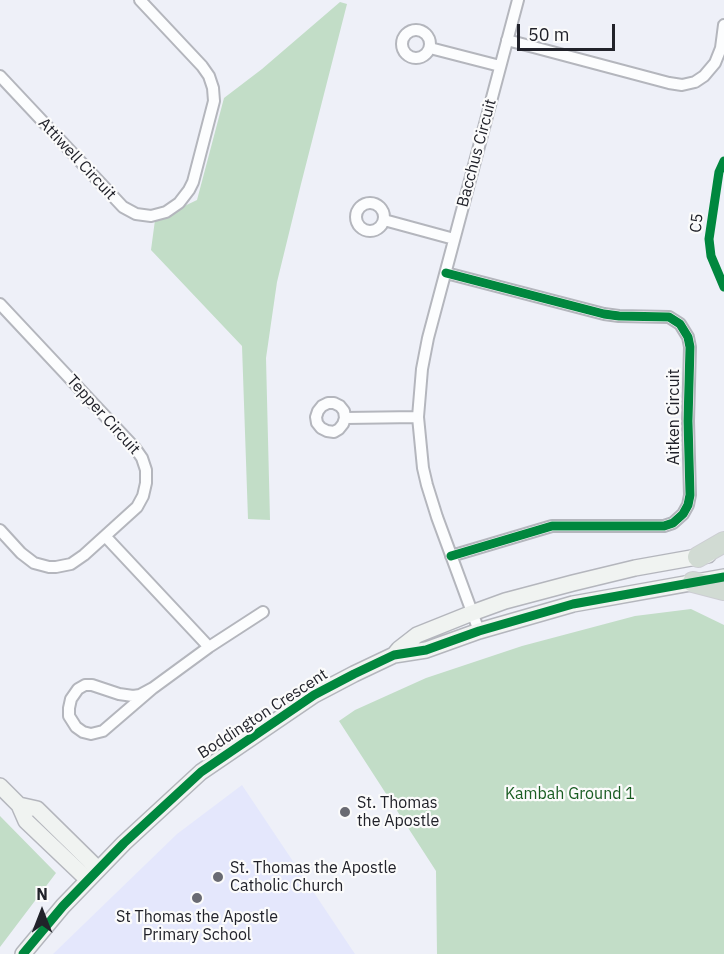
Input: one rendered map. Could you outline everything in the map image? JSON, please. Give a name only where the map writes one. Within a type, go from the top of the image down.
[{"type":"highway","points":[[698,557],[724,542]]},
{"type":"highway","points":[[693,582],[724,590]]},
{"type":"street","name":"Attiwell Circuit","points":[[0,76],[123,207],[136,214],[151,216],[166,212],[179,203],[193,182],[214,101],[213,88],[202,66],[140,0]]},
{"type":"street","name":"Bacchus Circuit","points":[[479,631],[427,485],[418,417],[422,369],[518,0]]},
{"type":"street","points":[[507,40],[682,85],[695,82],[716,63],[721,48],[724,25]]},
{"type":"street","points":[[430,48],[500,66]]},
{"type":"street","points":[[384,220],[454,239]]},
{"type":"street","name":"Aitken Circuit","points":[[446,273],[604,314],[669,317],[680,324],[688,337],[690,347],[688,421],[690,495],[683,514],[673,523],[664,526],[552,526],[451,556]]},
{"type":"street","name":"Tepper Circuit","points":[[0,304],[135,448],[146,470],[143,496],[137,507],[71,564],[49,567],[34,563],[21,553],[0,530]]},
{"type":"street","points":[[345,418],[418,417]]},
{"type":"street","points":[[105,536],[209,647]]},
{"type":"street","name":"Boddington Crescent","points":[[394,656],[417,635],[505,601],[635,568],[724,552]]},
{"type":"street","name":"Boddington Crescent","points":[[26,950],[63,906],[123,843],[201,772],[315,695],[394,656],[426,650],[479,631],[573,604],[724,577]]},
{"type":"street","points":[[153,688],[133,696],[85,685],[78,689],[71,699],[69,716],[76,727],[83,732],[91,734],[103,731],[153,688],[209,647],[263,612]]},
{"type":"street","points":[[0,786],[19,804],[37,809],[93,874]]},
{"type":"shaded area","name":"St. Thomas the Apostle Catholic Church","points":[[242,785],[355,954],[53,954],[177,834]]},
{"type":"green space","points":[[340,2],[347,4],[277,282],[266,358],[270,520],[248,519],[242,346],[151,250],[155,220],[197,200],[224,98],[262,69]]},
{"type":"green space","name":"Kambah Ground 1","points":[[691,609],[724,625],[724,954],[437,954],[436,871],[339,721],[355,710],[426,678],[522,646],[635,616]]},
{"type":"green space","points":[[0,816],[56,873],[0,947]]},
{"type":"cycle path","name":"C5","points":[[724,161],[719,172],[709,239],[711,256],[724,287]]},
{"type":"cycle path","points":[[446,273],[604,314],[669,317],[680,324],[688,337],[690,347],[688,421],[690,495],[683,514],[673,523],[664,526],[552,526],[451,556]]},
{"type":"cycle path","points":[[23,954],[63,906],[124,843],[201,772],[314,695],[394,655],[426,650],[479,631],[573,604],[724,577]]},
{"type":"place","name":"St. Thomas the Apostle","points":[[345,812]]},
{"type":"place","name":"St. Thomas the Apostle Catholic Church","points":[[218,877]]},
{"type":"place","name":"St Thomas the Apostle Primary School","points":[[197,898]]}]
